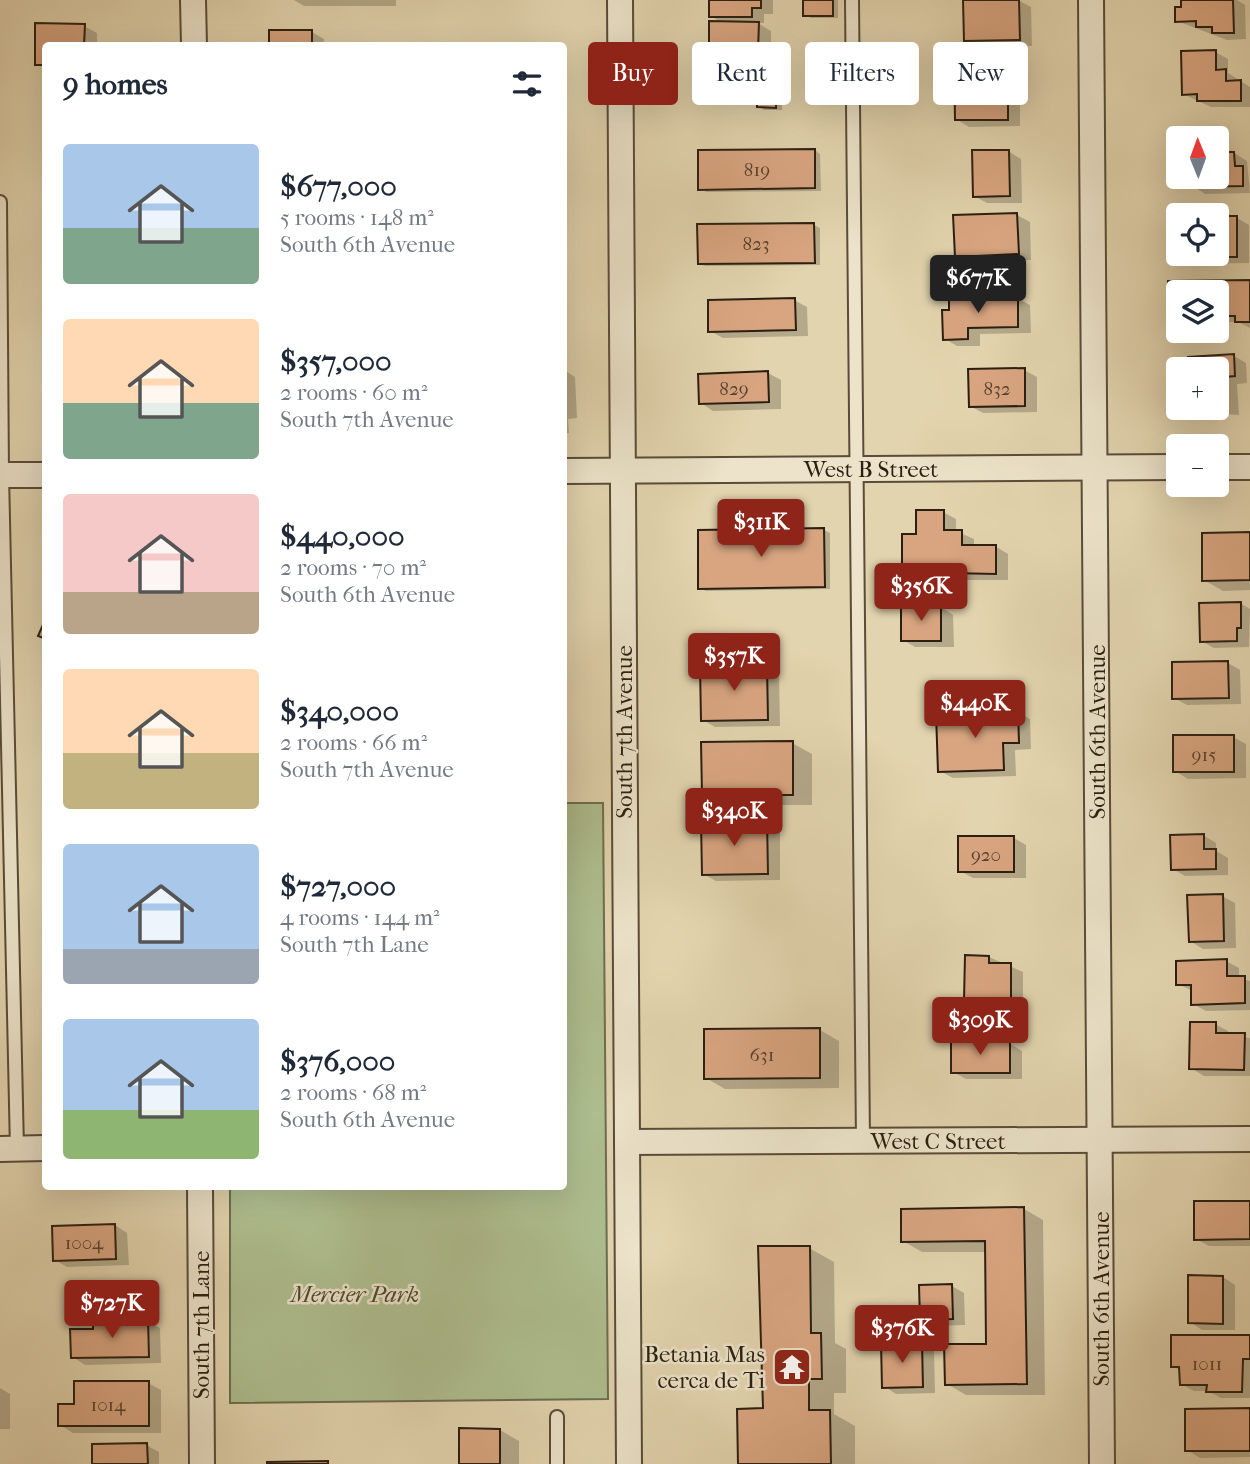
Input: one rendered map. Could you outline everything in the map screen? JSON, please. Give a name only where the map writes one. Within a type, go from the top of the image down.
[{"type":"street","points":[[193,0],[194,42]]},
{"type":"street","name":"South 7th Avenue","points":[[620,0],[629,1464]]},
{"type":"street","name":"South 6th Avenue","points":[[1091,0],[1102,1464]]},
{"type":"street","name":"West B Street","points":[[567,471],[1166,467]]},
{"type":"street","points":[[1229,467],[1250,467]]},
{"type":"street","points":[[1,475],[42,475]]},
{"type":"street","name":"West C Street","points":[[627,1142],[1250,1139]]},
{"type":"street","points":[[8,1149],[42,1149]]},
{"type":"street","name":"South 7th Lane","points":[[200,1190],[202,1464]]},
{"type":"lane","points":[[852,0],[863,1141]]},
{"type":"lane","points":[[0,202],[8,1149]]},
{"type":"lane","points":[[557,1417],[557,1464]]},
{"type":"green space","name":"Mercier Park","points":[[567,803],[603,803],[608,1399],[230,1403],[230,1190],[567,1190]]},
{"type":"building","points":[[709,0],[761,0],[761,8],[752,8],[752,17],[709,17]]},
{"type":"building","points":[[803,0],[833,0],[833,16],[803,16]]},
{"type":"building","points":[[963,0],[1019,0],[1020,40],[964,41]]},
{"type":"building","points":[[1181,0],[1233,0],[1234,33],[1212,33],[1212,27],[1196,27],[1196,21],[1175,22],[1175,7],[1181,7]]},
{"type":"building","points":[[709,21],[759,22],[758,42],[709,42]]},
{"type":"building","points":[[35,23],[85,24],[84,42],[42,42],[42,65],[35,65]]},
{"type":"building","points":[[269,30],[312,30],[312,42],[269,42]]},
{"type":"building","points":[[1216,50],[1216,70],[1226,69],[1226,81],[1241,80],[1241,101],[1197,101],[1197,94],[1182,95],[1181,51]]},
{"type":"building","points":[[757,105],[776,105],[776,108]]},
{"type":"building","points":[[955,105],[1008,105],[1008,120],[955,120]]},
{"type":"building","points":[[815,149],[815,188],[698,190],[698,150]]},
{"type":"building","points":[[972,150],[1009,150],[1010,196],[973,197]]},
{"type":"building","points":[[1229,152],[1234,152],[1235,166],[1243,166],[1243,186],[1229,186]]},
{"type":"building","points":[[1017,213],[1019,254],[955,257],[953,215]]},
{"type":"building","points":[[1229,216],[1237,216],[1237,257],[1229,257]]},
{"type":"building","points":[[814,223],[815,263],[698,264],[697,224]]},
{"type":"building","points":[[1229,280],[1250,280],[1250,322],[1235,322],[1235,316],[1229,316]]},
{"type":"building","points":[[1018,296],[1018,327],[968,328],[968,339],[943,340],[942,310],[949,310],[949,297]]},
{"type":"building","points":[[795,298],[796,330],[708,332],[708,300]]},
{"type":"building","points":[[1234,354],[1235,376],[1229,377],[1229,357],[1188,357]]},
{"type":"building","points":[[1025,368],[1025,406],[969,407],[968,369]]},
{"type":"building","points":[[768,371],[769,402],[699,404],[698,374]]},
{"type":"building","points":[[916,510],[944,510],[944,530],[962,530],[962,545],[996,545],[996,574],[949,573],[949,578],[902,579],[902,534],[916,534]]},
{"type":"building","points":[[824,528],[825,587],[698,589],[698,530]]},
{"type":"building","points":[[1250,532],[1250,580],[1202,581],[1202,533]]},
{"type":"building","points":[[1241,602],[1241,628],[1237,628],[1237,641],[1200,642],[1199,603]]},
{"type":"building","points":[[941,605],[941,641],[901,641],[901,606]]},
{"type":"building","points":[[1228,661],[1229,698],[1172,699],[1172,662]]},
{"type":"building","points":[[767,665],[768,720],[701,721],[700,666]]},
{"type":"building","points":[[1018,710],[1019,743],[1003,743],[1004,770],[938,772],[936,713]]},
{"type":"building","points":[[1173,735],[1234,735],[1234,772],[1173,772]]},
{"type":"building","points":[[793,741],[793,795],[702,795],[701,742]]},
{"type":"building","points":[[767,820],[768,874],[702,875],[701,821]]},
{"type":"building","points":[[1204,834],[1204,849],[1216,849],[1216,869],[1171,870],[1170,835]]},
{"type":"building","points":[[958,836],[1014,836],[1014,872],[958,872]]},
{"type":"building","points":[[1223,894],[1224,941],[1189,942],[1187,895]]},
{"type":"building","points":[[965,955],[989,956],[989,963],[1011,963],[1011,1000],[964,1000]]},
{"type":"building","points":[[1227,959],[1227,976],[1245,976],[1245,1003],[1191,1005],[1191,985],[1176,985],[1176,961]]},
{"type":"building","points":[[1190,1022],[1216,1022],[1216,1033],[1245,1033],[1244,1070],[1189,1069]]},
{"type":"building","points":[[820,1028],[820,1078],[704,1079],[704,1029]]},
{"type":"building","points":[[951,1042],[1010,1042],[1010,1073],[951,1073]]},
{"type":"building","points":[[1194,1201],[1250,1201],[1250,1239],[1194,1240]]},
{"type":"building","points":[[1024,1207],[1027,1384],[945,1385],[944,1344],[986,1344],[985,1241],[901,1242],[901,1209]]},
{"type":"building","points":[[115,1224],[116,1259],[53,1261],[52,1226]]},
{"type":"building","name":"Betania Mas cerca de Ti","points":[[758,1246],[810,1246],[811,1333],[821,1333],[822,1379],[809,1379],[809,1410],[830,1410],[831,1464],[738,1464],[737,1409],[763,1408]]},
{"type":"building","points":[[1188,1275],[1223,1276],[1223,1324],[1188,1323]]},
{"type":"building","points":[[952,1284],[953,1319],[920,1320],[919,1285]]},
{"type":"building","points":[[148,1319],[149,1357],[71,1358],[70,1329],[93,1329],[93,1320]]},
{"type":"building","points":[[1171,1335],[1250,1335],[1250,1359],[1243,1359],[1242,1392],[1206,1392],[1207,1385],[1180,1385],[1179,1367],[1171,1367]]},
{"type":"building","points":[[881,1342],[922,1342],[923,1387],[882,1388]]},
{"type":"building","points":[[74,1381],[149,1381],[149,1426],[58,1426],[58,1404],[74,1404]]},
{"type":"building","points":[[1250,1408],[1250,1451],[1185,1451],[1185,1409]]},
{"type":"building","points":[[459,1428],[500,1429],[500,1464],[459,1464]]},
{"type":"building","points":[[147,1443],[148,1464],[92,1464],[92,1444]]},
{"type":"building","points":[[328,1461],[328,1464],[267,1464],[267,1462]]},
{"type":"place","name":"Betania Mas cerca de Ti","points":[[792,1367]]}]
